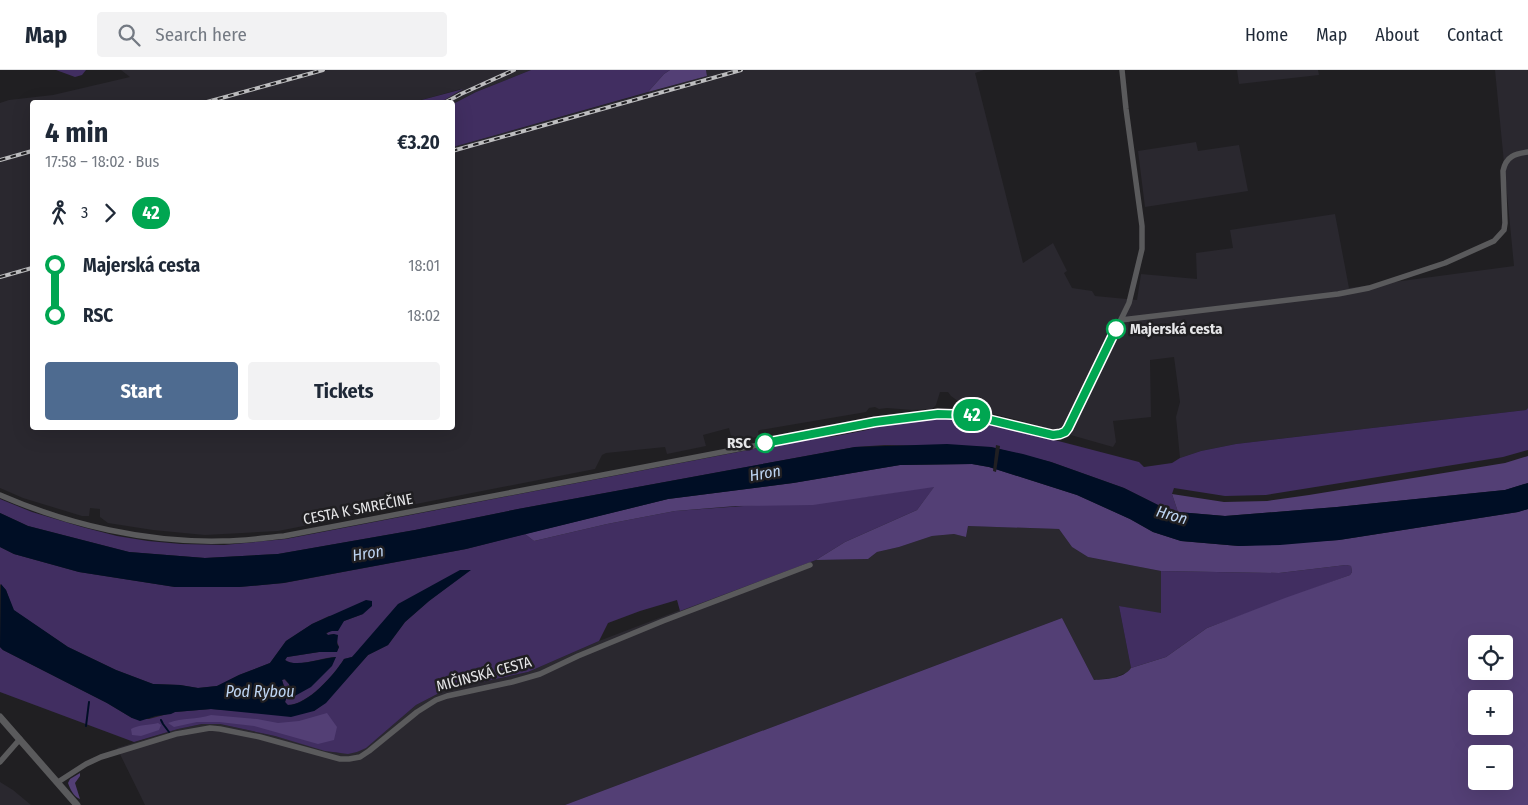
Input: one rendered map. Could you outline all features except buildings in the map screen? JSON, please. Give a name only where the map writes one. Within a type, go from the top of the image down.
[{"type":"street","points":[[1121,320],[1132,298],[1143,242],[1142,220],[1122,70]]},
{"type":"street","points":[[1121,320],[1369,288],[1480,248],[1494,241],[1504,230],[1506,215],[1504,164],[1512,156],[1528,152]]},
{"type":"street","name":"CESTA K SMREČINE","points":[[0,495],[54,515],[134,535],[167,539],[224,541],[284,536],[875,422],[938,414],[970,415],[1047,434],[1060,434],[1068,428],[1121,320]]},
{"type":"street","name":"MIČINSKÁ CESTA","points":[[58,782],[101,757],[176,734],[210,728],[220,728],[260,737],[340,759],[350,759],[360,756],[379,743],[417,712],[436,700],[534,676],[663,621],[810,565]]},
{"type":"street","points":[[0,717],[77,805]]},
{"type":"street","points":[[0,762],[20,739]]},
{"type":"shaded area","points":[[56,70],[86,70],[82,75],[75,77]]},
{"type":"shaded area","points":[[121,70],[531,70],[476,92],[455,103],[455,100],[444,100],[461,89],[421,100],[30,100],[30,430],[455,430],[455,146],[707,76],[706,70],[984,70],[975,73],[1023,263],[1053,243],[1067,271],[1064,273],[1072,288],[1092,291],[1095,296],[1137,300],[1141,274],[1197,279],[1196,253],[1233,248],[1230,230],[1335,214],[1349,288],[1514,266],[1495,70],[1528,70],[1528,408],[1526,410],[1236,444],[1201,451],[1180,458],[1176,417],[1180,402],[1174,357],[1150,360],[1151,417],[1113,421],[1116,442],[1113,447],[966,407],[948,392],[940,392],[936,405],[932,409],[869,408],[866,412],[760,430],[758,431],[759,436],[733,444],[729,428],[703,435],[706,446],[667,454],[665,447],[606,453],[602,455],[595,469],[278,531],[205,535],[108,523],[100,517],[100,509],[90,508],[89,516],[82,516],[23,498],[0,488],[0,103],[9,100],[53,95],[130,77]]},
{"type":"shaded area","points":[[531,70],[670,70],[648,92],[455,146],[455,103],[476,92]]},
{"type":"shaded area","points":[[670,70],[706,70],[707,76],[648,92]]},
{"type":"shaded area","points":[[1237,70],[1318,70],[1319,75],[1239,84]]},
{"type":"shaded area","points":[[463,89],[444,100],[422,100]]},
{"type":"shaded area","points":[[1196,142],[1198,151],[1239,145],[1248,191],[1145,207],[1138,151]]},
{"type":"shaded area","points":[[1528,408],[1528,450],[1503,457],[1266,495],[1225,496],[1174,488],[1172,494],[1178,512],[1158,505],[1124,488],[1051,462],[991,447],[885,445],[855,447],[278,554],[205,558],[129,552],[28,526],[0,513],[0,499],[32,512],[117,536],[181,544],[224,545],[286,539],[800,440],[836,436],[867,430],[892,422],[943,418],[978,420],[1139,462],[1144,467],[1172,463],[1180,458],[1201,451],[1236,444],[1526,410]]},
{"type":"shaded area","points":[[1528,456],[1528,483],[1505,490],[1225,516],[1178,512],[1172,494],[1224,502],[1267,501],[1505,463]]},
{"type":"shaded area","points":[[972,464],[989,467],[1077,495],[1130,519],[1153,532],[1181,541],[1239,546],[1339,540],[1528,509],[1528,805],[565,805],[1062,618],[1094,680],[1109,679],[1128,672],[1131,668],[1166,657],[1207,628],[1350,575],[1352,572],[1351,566],[1346,565],[1279,573],[1161,571],[1088,557],[1072,547],[1059,529],[968,526],[966,537],[954,534],[932,536],[877,552],[868,559],[816,560],[845,542],[917,510],[934,487],[813,505],[736,506],[675,511],[534,541],[525,534],[668,499],[793,483],[900,465]]},
{"type":"shaded area","points":[[935,486],[917,510],[845,542],[816,560],[680,611],[677,600],[608,623],[599,641],[528,672],[445,690],[416,705],[366,748],[348,754],[325,751],[275,736],[220,724],[202,724],[178,729],[134,742],[0,692],[0,647],[132,718],[149,719],[175,712],[211,709],[314,711],[325,703],[368,655],[388,645],[405,622],[470,570],[352,657],[344,659],[327,681],[312,695],[295,704],[287,705],[285,702],[287,696],[282,680],[284,679],[289,684],[293,696],[336,657],[296,663],[285,660],[287,657],[337,651],[339,647],[334,634],[326,634],[344,621],[363,614],[329,616],[312,624],[286,641],[270,663],[217,686],[198,688],[153,684],[116,670],[68,647],[13,610],[6,590],[0,584],[0,547],[14,554],[79,572],[175,587],[239,587],[284,583],[466,549],[525,534],[534,541],[675,511],[864,497]]},
{"type":"shaded area","points":[[968,526],[1059,529],[1072,547],[1088,557],[1161,571],[1161,614],[1119,606],[1131,668],[1128,672],[1113,678],[1094,680],[1062,618],[565,805],[145,805],[117,748],[178,729],[202,724],[220,724],[275,736],[337,753],[357,752],[374,741],[416,705],[445,690],[528,672],[599,641],[816,560],[868,559],[877,552],[932,536],[954,534],[966,537]]},
{"type":"shaded area","points":[[1351,566],[1352,572],[1350,575],[1207,628],[1166,657],[1131,668],[1119,606],[1161,613],[1161,571],[1279,573]]},
{"type":"shaded area","points":[[327,713],[337,727],[334,740],[318,744],[254,726],[219,722],[197,722],[174,727],[168,723],[211,715],[278,723],[299,721]]},
{"type":"shaded area","points":[[158,723],[161,725],[159,730],[141,736],[132,735],[131,729]]},
{"type":"shaded area","points":[[80,773],[75,783],[80,799],[74,795],[68,783],[70,779]]},
{"type":"shaded area","points":[[0,782],[13,790],[31,805],[0,805]]},
{"type":"water","name":"Hron","points":[[947,444],[991,447],[1051,462],[1124,488],[1158,505],[1178,512],[1225,516],[1337,507],[1505,490],[1528,483],[1528,509],[1339,540],[1239,546],[1181,541],[1153,532],[1130,519],[1077,495],[989,467],[972,464],[900,465],[793,483],[668,499],[466,549],[283,583],[239,587],[175,587],[79,572],[14,554],[0,547],[0,513],[28,526],[129,552],[205,558],[278,554],[855,447]]},
{"type":"water","name":"Pod Rybou","points":[[460,570],[471,570],[429,601],[405,622],[388,645],[368,655],[326,703],[314,711],[291,717],[211,709],[175,712],[140,721],[0,647],[1,584],[6,590],[14,610],[68,647],[116,670],[153,684],[198,688],[217,686],[270,663],[286,641],[312,624],[366,600],[372,601],[372,606],[363,614],[344,621],[338,631],[326,633],[328,635],[338,635],[337,644],[339,647],[337,652],[319,652],[287,657],[285,660],[296,663],[336,657],[332,666],[311,687],[293,697],[289,684],[285,679],[282,680],[287,696],[285,702],[288,705],[296,704],[320,688],[344,659],[352,657],[398,604]]},
{"type":"pier","points":[[996,445],[1000,446],[996,472],[993,471]]},
{"type":"waterway","points":[[86,726],[89,702]]},
{"type":"waterway","points":[[161,720],[169,732]]},
{"type":"railway","points":[[214,100],[323,70]]},
{"type":"railway","points":[[450,100],[514,70]]},
{"type":"railway","points":[[455,150],[741,70]]},
{"type":"railway","points":[[0,160],[30,152]]},
{"type":"railway","points":[[0,277],[30,269]]},
{"type":"bus line","name":"42","points":[[765,443],[875,422],[938,414],[970,415],[1047,434],[1060,434],[1068,428],[1116,329]]},
{"type":"place","name":"Majerská cesta","points":[[1116,329]]},
{"type":"place","name":"RSC","points":[[765,443]]}]
